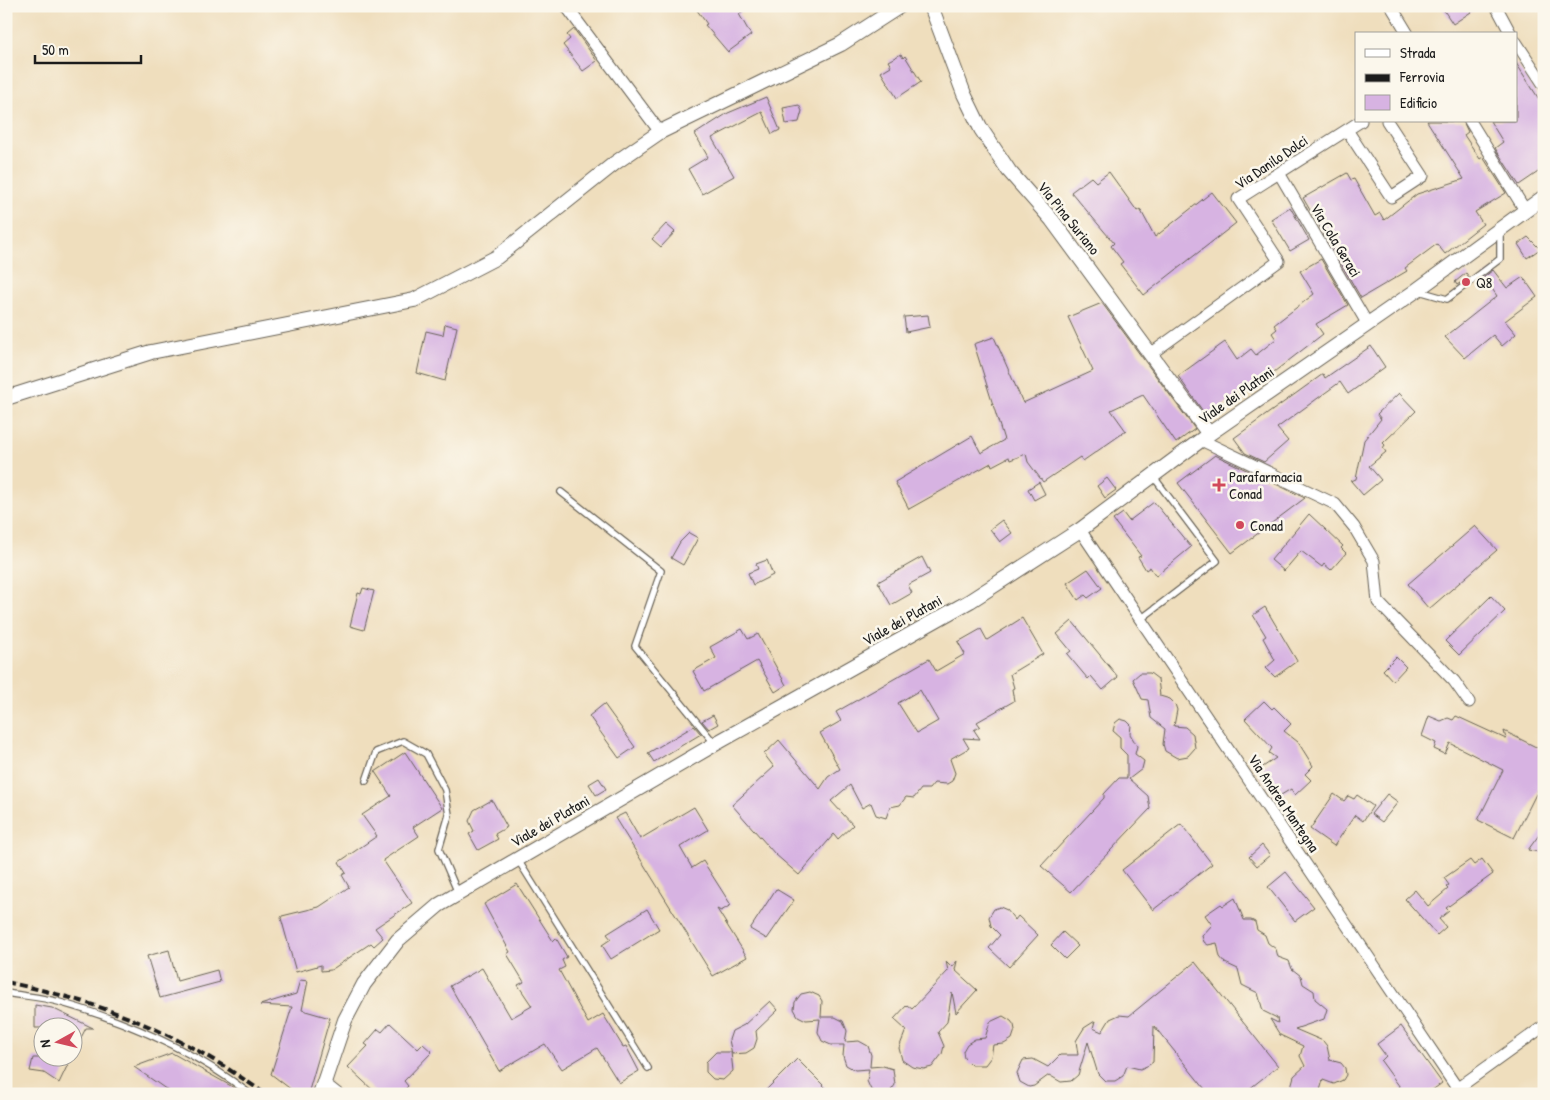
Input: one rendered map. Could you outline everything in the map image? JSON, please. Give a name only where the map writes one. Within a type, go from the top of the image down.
[{"type":"street","points":[[566,6],[660,132]]},
{"type":"street","points":[[6,398],[151,352],[414,300],[497,257],[615,162],[660,132],[841,44],[900,6]]},
{"type":"street","name":"Via Pina Suriano","points":[[931,6],[964,94],[982,130],[1008,171],[1052,220],[1152,353],[1205,437]]},
{"type":"street","points":[[1391,6],[1407,32]]},
{"type":"street","points":[[1496,6],[1509,30]]},
{"type":"street","points":[[1518,45],[1544,85]]},
{"type":"street","name":"Via Danilo Dolci","points":[[1152,353],[1279,261],[1238,199],[1359,122]]},
{"type":"street","points":[[1347,130],[1391,197],[1423,176],[1388,122]]},
{"type":"street","points":[[1471,122],[1525,210]]},
{"type":"street","name":"Via Cola Geraci","points":[[1278,173],[1367,323]]},
{"type":"street","name":"Viale dei Platani","points":[[322,1088],[345,1020],[364,984],[382,959],[416,923],[439,904],[714,744],[970,601],[1080,530],[1205,437],[1417,290],[1544,196]]},
{"type":"street","points":[[1205,437],[1335,504],[1354,527],[1374,561],[1378,602],[1454,681],[1469,702]]},
{"type":"street","name":"Via Andrea Mantegna","points":[[1080,530],[1460,1091]]},
{"type":"street","points":[[1460,1091],[1544,1026]]},
{"type":"street","points":[[322,1088],[338,1094]]},
{"type":"lane","points":[[1417,290],[1447,299],[1500,259],[1500,229]]},
{"type":"lane","points":[[1141,619],[1217,562],[1153,476]]},
{"type":"lane","points":[[561,492],[661,571],[635,646],[714,744]]},
{"type":"lane","points":[[366,781],[376,752],[403,741],[426,754],[445,790],[449,815],[439,849],[459,893]]},
{"type":"lane","points":[[518,859],[648,1068]]},
{"type":"lane","points":[[6,993],[58,1002],[157,1037],[229,1077],[250,1094]]},
{"type":"building","points":[[694,6],[749,6],[739,14],[751,35],[728,52],[705,25],[707,24]]},
{"type":"building","points":[[1441,6],[1480,6],[1453,24]]},
{"type":"building","points":[[574,29],[597,61],[583,71],[563,45],[570,39],[567,35]]},
{"type":"building","points":[[901,54],[903,58],[905,56],[921,82],[897,98],[881,72],[891,66],[888,61]]},
{"type":"building","points":[[1518,66],[1544,107],[1544,168],[1519,185],[1495,148],[1503,142],[1491,122],[1518,122]]},
{"type":"building","points":[[766,97],[780,130],[772,134],[762,112],[712,138],[734,176],[702,194],[688,169],[708,157],[695,134],[728,113]]},
{"type":"building","points":[[799,105],[802,111],[799,122],[786,124],[783,108]]},
{"type":"building","points":[[1428,122],[1463,122],[1468,132],[1464,135],[1480,159],[1483,157],[1506,193],[1475,212],[1483,224],[1445,254],[1437,244],[1405,268],[1407,271],[1361,298],[1303,198],[1347,173],[1351,180],[1354,179],[1375,216],[1380,213],[1384,220],[1417,194],[1464,179]]},
{"type":"building","points":[[1109,172],[1137,211],[1140,209],[1155,237],[1212,192],[1236,223],[1144,295],[1120,264],[1123,262],[1111,246],[1114,243],[1071,192],[1091,177],[1096,182]]},
{"type":"building","points":[[1290,207],[1309,240],[1290,251],[1271,219]]},
{"type":"building","points":[[666,224],[675,232],[661,247],[652,239]]},
{"type":"building","points":[[1528,237],[1540,249],[1527,258],[1518,244]]},
{"type":"building","points":[[1321,259],[1348,305],[1316,324],[1323,334],[1270,375],[1272,378],[1260,386],[1257,381],[1207,417],[1178,376],[1225,342],[1237,360],[1251,349],[1256,355],[1276,339],[1272,333],[1277,329],[1274,325],[1314,294],[1300,271]]},
{"type":"building","points":[[1493,270],[1507,288],[1523,277],[1537,297],[1505,321],[1516,334],[1502,346],[1493,335],[1465,358],[1445,337],[1497,296],[1484,277]]},
{"type":"building","points":[[1466,273],[1469,277],[1457,285],[1455,282]]},
{"type":"building","points":[[1102,303],[1195,429],[1176,443],[1143,395],[1111,410],[1126,431],[1083,461],[1080,457],[1043,482],[1028,462],[1026,454],[1010,460],[1009,457],[992,466],[991,463],[909,509],[895,482],[972,436],[981,453],[1004,440],[974,344],[994,337],[1023,403],[1093,371],[1068,317]]},
{"type":"building","points":[[928,315],[930,327],[906,332],[904,317]]},
{"type":"building","points":[[445,324],[457,327],[445,381],[417,373],[426,331],[443,335]]},
{"type":"building","points":[[1371,346],[1385,367],[1348,394],[1340,382],[1277,428],[1288,441],[1264,462],[1245,453],[1234,438],[1323,374],[1325,378]]},
{"type":"building","points":[[1399,393],[1416,411],[1383,443],[1385,445],[1383,448],[1386,452],[1369,466],[1381,480],[1363,495],[1351,481],[1356,479],[1364,440],[1381,419],[1377,414]]},
{"type":"building","name":"Conad","points":[[1215,455],[1305,498],[1232,553],[1178,483]]},
{"type":"building","points":[[1107,478],[1116,490],[1105,498],[1097,486]]},
{"type":"building","points":[[1039,482],[1045,494],[1034,500],[1028,489]]},
{"type":"building","points":[[1154,502],[1191,547],[1156,576],[1150,567],[1146,570],[1138,557],[1141,556],[1113,520],[1123,513],[1129,521]]},
{"type":"building","points":[[1309,514],[1343,546],[1341,548],[1346,553],[1331,570],[1324,564],[1322,567],[1301,551],[1284,571],[1271,560]]},
{"type":"building","points":[[1002,520],[1012,533],[1000,542],[990,529]]},
{"type":"building","points":[[1475,526],[1497,550],[1429,609],[1408,584]]},
{"type":"building","points":[[689,533],[698,538],[683,565],[671,558],[680,542]]},
{"type":"building","points":[[922,557],[930,573],[908,585],[912,593],[891,605],[878,582]]},
{"type":"building","points":[[767,560],[773,575],[753,585],[748,573],[758,569],[756,564]]},
{"type":"building","points":[[1088,569],[1102,588],[1088,598],[1085,595],[1078,600],[1067,583]]},
{"type":"building","points":[[363,588],[374,591],[364,630],[350,626],[358,593],[361,594]]},
{"type":"building","points":[[1491,596],[1505,611],[1459,655],[1445,641]]},
{"type":"building","points":[[1265,607],[1297,661],[1275,677],[1266,668],[1275,660],[1263,638],[1266,636],[1253,615]]},
{"type":"building","points":[[1022,618],[1043,654],[1010,674],[1014,688],[1012,689],[1014,701],[977,722],[980,726],[974,730],[980,739],[963,738],[969,748],[950,759],[955,773],[952,781],[947,784],[934,783],[929,789],[921,789],[914,798],[906,797],[900,805],[890,807],[886,818],[876,815],[871,803],[862,808],[850,785],[831,801],[853,825],[838,839],[834,834],[799,875],[775,854],[732,805],[774,767],[764,754],[779,740],[820,789],[828,777],[840,769],[820,733],[841,721],[836,712],[929,659],[936,671],[965,654],[958,642],[981,629],[987,640]],"holes":[[[920,690],[938,721],[917,733],[898,703]]]},
{"type":"building","points":[[1072,621],[1118,677],[1103,690],[1091,676],[1088,679],[1067,654],[1071,651],[1057,634]]},
{"type":"building","points":[[742,629],[748,639],[758,634],[786,685],[775,692],[757,661],[704,691],[693,671],[716,658],[710,647]]},
{"type":"building","points":[[1396,657],[1406,667],[1393,681],[1383,670]]},
{"type":"building","points":[[1140,673],[1150,673],[1158,679],[1160,696],[1170,699],[1175,704],[1177,710],[1174,726],[1185,727],[1193,734],[1195,748],[1188,756],[1177,758],[1165,751],[1163,744],[1165,729],[1151,718],[1148,700],[1142,699],[1133,679]]},
{"type":"building","points":[[1264,701],[1272,709],[1274,707],[1291,724],[1284,731],[1298,742],[1313,766],[1305,774],[1311,780],[1295,795],[1291,789],[1276,798],[1257,771],[1276,758],[1269,753],[1272,748],[1245,719]]},
{"type":"building","points":[[604,704],[635,747],[619,758],[589,716]]},
{"type":"building","points":[[713,715],[718,724],[709,729],[702,721]]},
{"type":"building","points":[[1429,716],[1441,721],[1448,718],[1453,720],[1456,716],[1506,739],[1504,731],[1544,751],[1544,778],[1514,838],[1478,820],[1503,770],[1450,743],[1445,754],[1434,749],[1436,743],[1422,736]]},
{"type":"building","points":[[1120,719],[1127,721],[1131,725],[1130,734],[1137,746],[1135,754],[1144,761],[1142,769],[1129,779],[1148,796],[1150,809],[1071,892],[1041,866],[1104,798],[1104,794],[1119,778],[1127,778],[1127,755],[1120,748],[1120,737],[1113,731],[1115,723]]},
{"type":"building","points":[[694,726],[701,734],[654,762],[648,753]]},
{"type":"building","points":[[405,752],[442,808],[413,827],[419,836],[383,860],[412,903],[375,928],[383,938],[374,946],[371,943],[331,970],[321,971],[321,965],[296,972],[281,918],[282,916],[319,907],[349,887],[342,875],[346,873],[339,862],[377,836],[362,815],[391,796],[375,772]]},
{"type":"building","points":[[599,778],[606,789],[596,795],[589,784]]},
{"type":"building","points":[[1334,794],[1344,801],[1348,796],[1354,799],[1357,795],[1373,806],[1363,821],[1355,815],[1334,846],[1310,829]]},
{"type":"building","points":[[1387,794],[1398,802],[1382,822],[1371,814]]},
{"type":"building","points":[[492,800],[507,827],[495,834],[498,839],[478,850],[469,834],[474,831],[469,821],[474,810]]},
{"type":"building","points":[[694,807],[708,830],[680,847],[692,868],[703,861],[731,905],[721,911],[717,909],[747,957],[713,976],[615,818],[625,813],[640,839]]},
{"type":"building","points":[[1181,824],[1212,864],[1153,910],[1122,870]]},
{"type":"building","points":[[1544,828],[1544,853],[1528,850]]},
{"type":"building","points":[[1262,845],[1270,855],[1257,866],[1249,857]]},
{"type":"building","points":[[1482,859],[1493,874],[1446,908],[1449,911],[1439,919],[1446,927],[1437,935],[1405,899],[1415,890],[1428,906],[1448,889],[1446,887],[1449,885],[1444,878],[1470,860],[1474,865]]},
{"type":"building","points":[[1286,872],[1314,907],[1295,921],[1268,887]]},
{"type":"building","points":[[517,884],[553,941],[556,938],[567,957],[562,960],[565,967],[559,970],[588,1023],[603,1014],[623,1047],[626,1046],[639,1071],[619,1083],[597,1048],[562,1069],[545,1044],[499,1071],[450,986],[482,968],[511,1018],[532,1006],[518,985],[524,982],[507,954],[510,952],[484,904]]},
{"type":"building","points":[[776,889],[794,900],[767,939],[750,929]]},
{"type":"building","points":[[1235,898],[1244,920],[1255,922],[1257,930],[1265,935],[1268,943],[1276,949],[1278,957],[1289,961],[1292,969],[1301,976],[1303,984],[1314,991],[1315,999],[1327,1009],[1324,1019],[1295,1029],[1323,1041],[1327,1046],[1330,1060],[1341,1063],[1345,1068],[1346,1075],[1343,1080],[1334,1084],[1323,1080],[1319,1094],[1289,1094],[1294,1076],[1305,1066],[1300,1056],[1303,1046],[1280,1035],[1270,1019],[1278,1023],[1277,1018],[1263,1011],[1258,993],[1242,985],[1238,969],[1225,963],[1220,957],[1217,943],[1208,945],[1204,942],[1202,936],[1212,925],[1205,915],[1221,904],[1223,906]]},
{"type":"building","points":[[1000,907],[1007,910],[1015,920],[1018,916],[1038,935],[1009,967],[989,948],[1000,935],[991,926],[989,917],[994,909]]},
{"type":"building","points":[[647,909],[659,929],[611,959],[602,945],[611,939],[607,934]]},
{"type":"building","points":[[1063,932],[1078,946],[1065,959],[1051,945]]},
{"type":"building","points":[[169,950],[177,981],[217,970],[220,982],[160,998],[147,956]]},
{"type":"building","points":[[946,961],[952,967],[957,961],[955,970],[977,990],[956,1013],[952,992],[947,1022],[938,1032],[944,1046],[942,1054],[932,1067],[924,1069],[912,1067],[902,1060],[899,1048],[906,1030],[894,1019],[907,1005],[912,1009],[948,971]]},
{"type":"building","points":[[1195,962],[1278,1066],[1243,1094],[1209,1094],[1154,1026],[1153,1062],[1140,1069],[1127,1066],[1123,1076],[1115,1081],[1105,1081],[1098,1074],[1088,1042],[1078,1075],[1071,1081],[1061,1082],[1049,1075],[1034,1086],[1029,1087],[1020,1082],[1017,1073],[1023,1060],[1033,1059],[1048,1067],[1060,1055],[1078,1055],[1076,1041],[1084,1028],[1095,1021],[1093,1028],[1102,1032],[1110,1019],[1119,1015],[1129,1016]]},
{"type":"building","points":[[300,980],[308,981],[302,1010],[330,1018],[308,1094],[297,1094],[271,1074],[292,1007],[260,1005],[296,994]]},
{"type":"building","points":[[810,992],[819,996],[822,1001],[821,1017],[835,1017],[843,1021],[847,1031],[845,1042],[859,1041],[868,1046],[871,1055],[870,1067],[883,1066],[893,1069],[895,1085],[889,1093],[877,1094],[871,1090],[867,1081],[869,1069],[855,1070],[846,1065],[843,1056],[844,1045],[831,1045],[822,1041],[818,1032],[820,1019],[806,1020],[798,1016],[794,1009],[795,1002],[801,994]]},
{"type":"building","points":[[770,1001],[778,1010],[756,1031],[757,1039],[754,1048],[746,1053],[732,1054],[729,1040],[732,1031],[744,1025]]},
{"type":"building","points":[[35,1005],[52,1008],[72,1018],[35,1018]]},
{"type":"building","points":[[1003,1016],[1014,1025],[1015,1030],[1012,1039],[1004,1044],[993,1045],[991,1057],[985,1065],[971,1065],[964,1058],[963,1051],[967,1044],[975,1039],[985,1038],[990,1022]]},
{"type":"building","points":[[82,1023],[93,1028],[86,1028],[82,1036]]},
{"type":"building","points":[[390,1023],[418,1049],[423,1044],[432,1052],[404,1081],[408,1086],[401,1094],[377,1094],[348,1067],[368,1046],[365,1044],[378,1029],[382,1032]]},
{"type":"building","points":[[1401,1026],[1442,1083],[1427,1094],[1405,1094],[1381,1061],[1386,1056],[1377,1044]]},
{"type":"building","points":[[716,1052],[731,1052],[733,1071],[723,1080],[713,1079],[706,1072],[706,1062]]},
{"type":"building","points":[[172,1053],[242,1094],[173,1094],[134,1067]]},
{"type":"building","points":[[797,1059],[832,1094],[762,1094]]},
{"type":"building","points":[[32,1062],[32,1068],[66,1068],[59,1083],[44,1073],[30,1071]]},
{"type":"railway","points":[[6,982],[77,1000],[142,1023],[204,1054],[265,1094]]},
{"type":"place","name":"Q8","points":[[1466,282]]},
{"type":"place","name":"Parafarmacia Conad","points":[[1219,485]]},
{"type":"place","name":"Conad","points":[[1240,525]]}]
